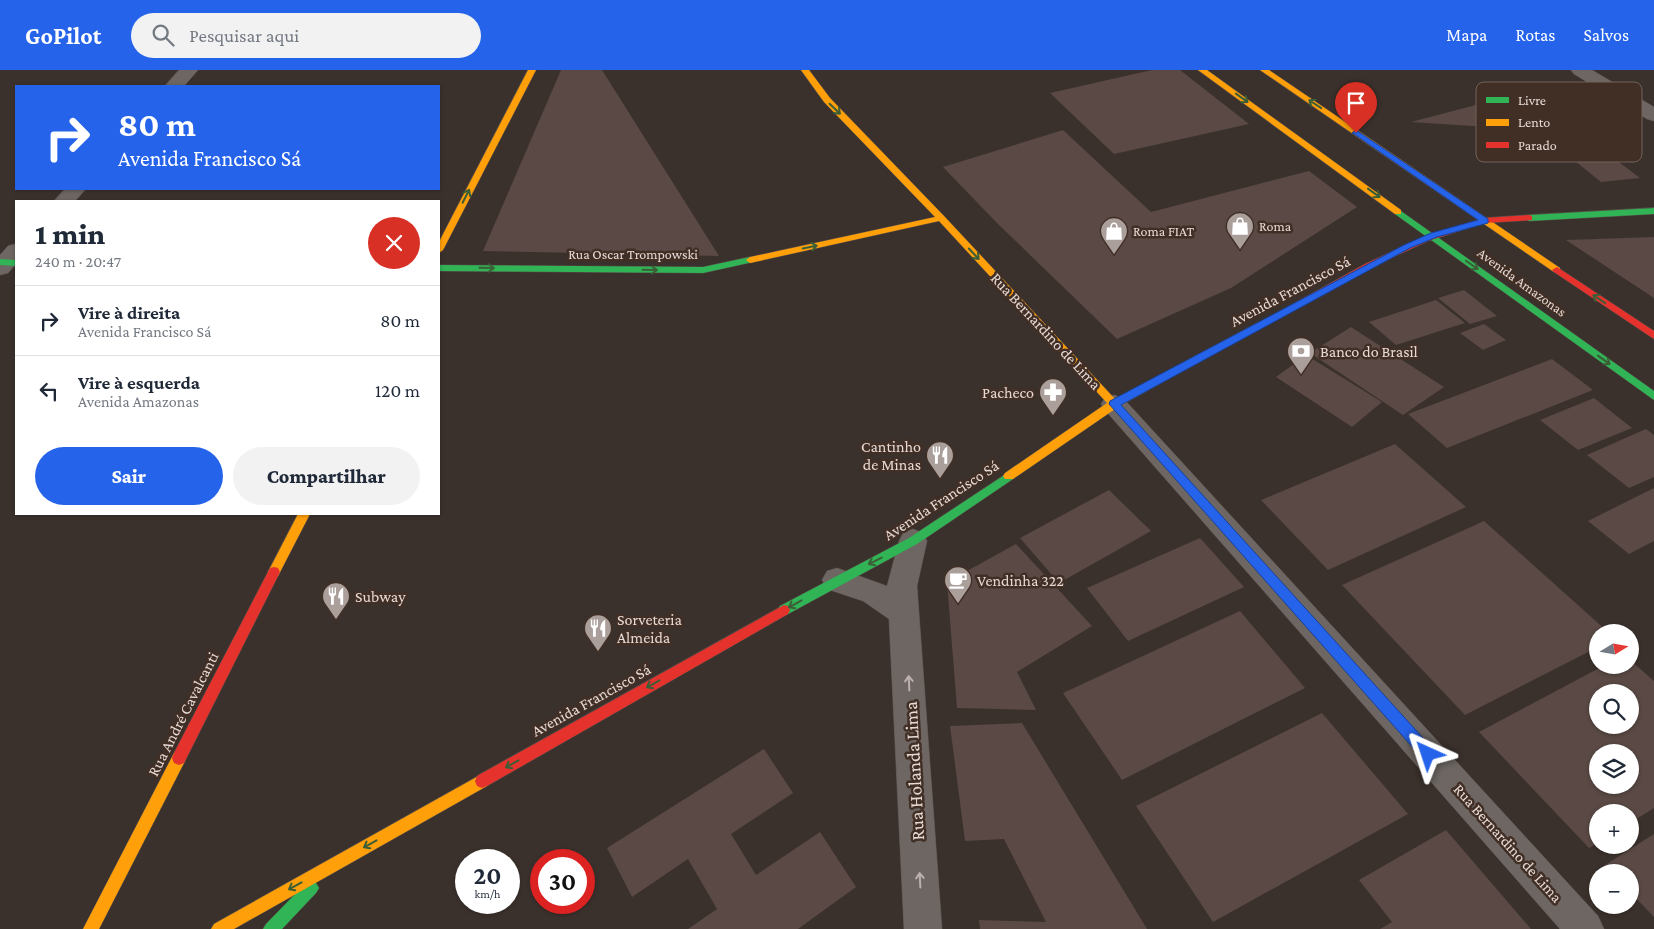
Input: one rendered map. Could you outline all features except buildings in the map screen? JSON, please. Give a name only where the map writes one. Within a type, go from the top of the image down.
[{"type":"street","points":[[175,85],[189,70]]},
{"type":"street","points":[[440,244],[532,70]]},
{"type":"street","name":"Rua Bernardino de Lima","points":[[805,70],[827,100],[941,218],[1114,404],[1585,929]]},
{"type":"street","name":"Avenida Amazonas","points":[[1202,70],[1434,235],[1463,259],[1654,396]]},
{"type":"street","name":"Avenida Amazonas","points":[[1264,70],[1654,336]]},
{"type":"street","points":[[1580,70],[1600,82]]},
{"type":"street","points":[[1642,108],[1654,115]]},
{"type":"street","points":[[65,200],[75,190]]},
{"type":"street","name":"Avenida Francisco Sá","points":[[219,929],[837,580],[913,541],[1114,404],[1407,246],[1434,235],[1485,221],[1654,211]]},
{"type":"street","name":"Rua Oscar Trompowski","points":[[440,268],[703,270],[941,218]]},
{"type":"street","name":"Rua André Cavalcanti","points":[[91,929],[303,515]]},
{"type":"street","name":"Rua Holanda Lima","points":[[913,541],[902,586],[923,929]]},
{"type":"street","points":[[837,580],[873,592],[905,614]]},
{"type":"street","points":[[271,929],[337,862]]},
{"type":"traffic: fast","points":[[1529,218],[1654,211]]},
{"type":"traffic: fast","points":[[1398,212],[1654,396]]},
{"type":"traffic: fast","points":[[440,268],[703,270],[750,260]]},
{"type":"traffic: fast","points":[[0,262],[15,263]]},
{"type":"traffic: fast","points":[[784,610],[913,541],[1009,476]]},
{"type":"traffic: fast","points":[[271,929],[311,888]]},
{"type":"traffic: slow","points":[[440,248],[532,70]]},
{"type":"traffic: slow","points":[[805,70],[827,100],[941,218],[1114,404]]},
{"type":"traffic: slow","points":[[1202,70],[1398,212]]},
{"type":"traffic: slow","points":[[1264,70],[1557,270]]},
{"type":"traffic: slow","points":[[750,260],[941,218]]},
{"type":"traffic: slow","points":[[1009,476],[1114,404],[1260,325]]},
{"type":"traffic: slow","points":[[274,572],[303,515]]},
{"type":"traffic: slow","points":[[91,929],[179,758]]},
{"type":"traffic: slow","points":[[219,929],[482,781]]},
{"type":"traffic: jam","points":[[1260,325],[1368,265],[1425,240],[1453,229],[1483,221],[1529,218]]},
{"type":"traffic: jam","points":[[1557,270],[1654,336]]},
{"type":"traffic: jam","points":[[179,758],[274,572]]},
{"type":"traffic: jam","points":[[482,781],[784,610]]},
{"type":"place","name":"Roma","points":[[1240,250]]},
{"type":"place","name":"Roma FIAT","points":[[1114,255]]},
{"type":"place","name":"Banco do Brasil","points":[[1301,375]]},
{"type":"place","name":"Pacheco","points":[[1053,416]]},
{"type":"place","name":"Cantinho de Minas","points":[[940,479]]},
{"type":"place","name":"Vendinha 322","points":[[958,604]]},
{"type":"place","name":"Subway","points":[[336,620]]},
{"type":"place","name":"Sorveteria Almeida","points":[[598,652]]},
{"type":"route","points":[[1356,133],[1485,221],[1434,235],[1407,246],[1114,404],[1428,754]]}]
